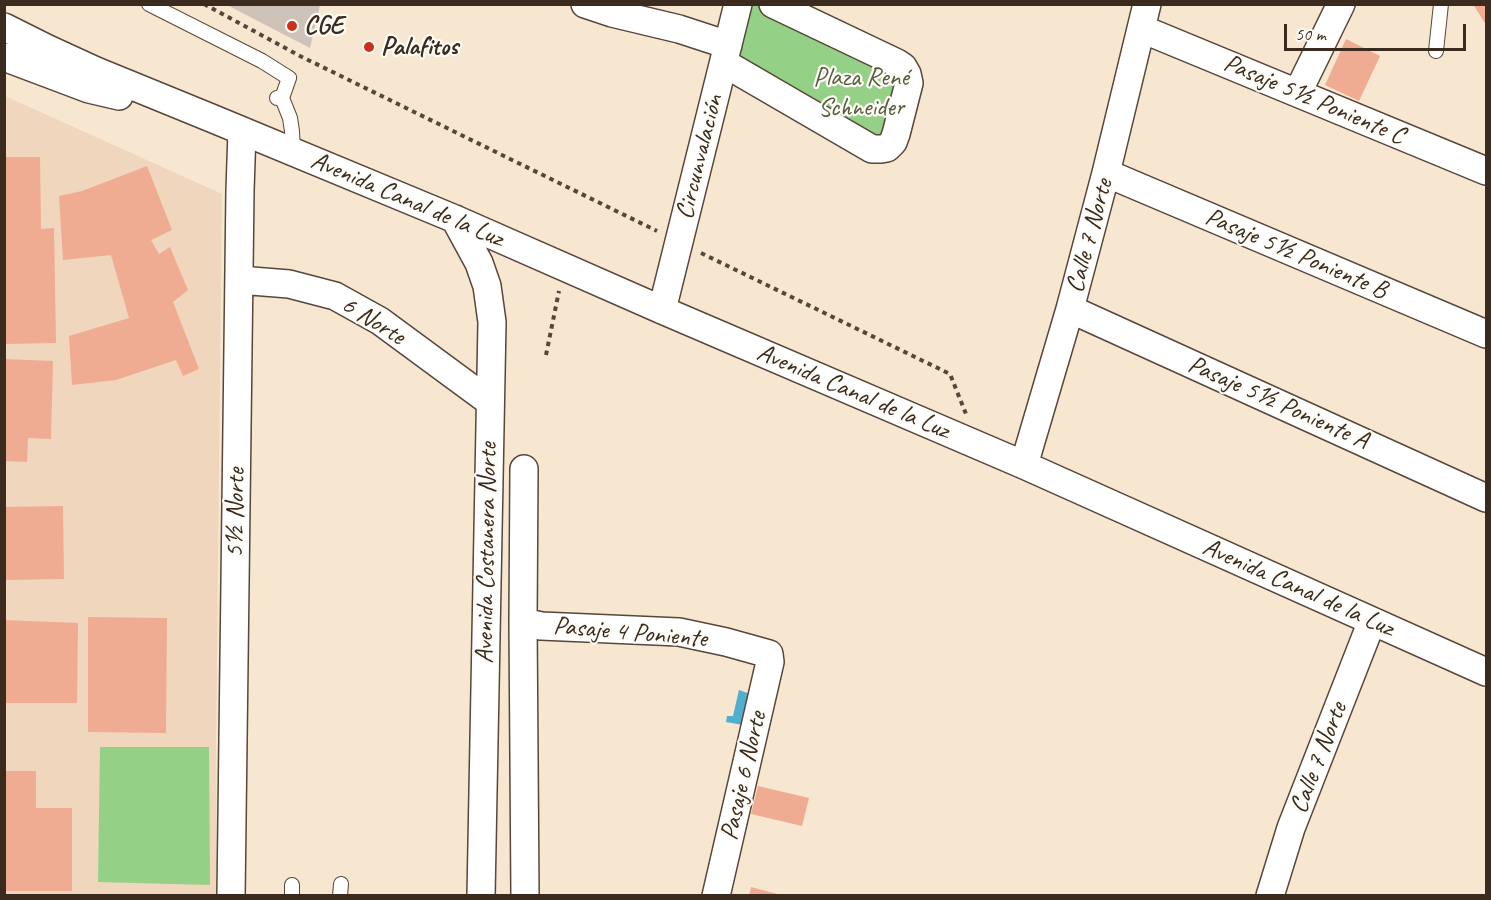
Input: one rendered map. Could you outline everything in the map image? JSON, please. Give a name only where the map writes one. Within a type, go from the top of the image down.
[{"type":"street","points":[[585,4],[679,29],[726,54],[872,149],[887,148],[893,142],[908,93],[908,75],[903,67],[773,4]]},
{"type":"street","name":"Circunvalación","points":[[662,310],[738,4]]},
{"type":"street","points":[[1298,92],[1341,4]]},
{"type":"street","name":"Pasaje 5½ Poniente C","points":[[1145,16],[1298,92],[1486,171]]},
{"type":"street","name":"Calle 7 Norte","points":[[1024,465],[1070,309],[1145,16]]},
{"type":"street","name":"Avenida Canal de la Luz","points":[[4,27],[96,71],[455,219],[1024,465],[1486,672]]},
{"type":"street","name":"Avenida Canal de la Luz","points":[[4,57],[89,89],[216,120]]},
{"type":"street","name":"5½ Norte","points":[[231,896],[242,131]]},
{"type":"street","name":"Pasaje 5½ Poniente B","points":[[1106,173],[1486,334]]},
{"type":"street","name":"Avenida Costanera Norte","points":[[455,219],[479,263],[488,286],[492,322],[481,896]]},
{"type":"street","name":"6 Norte","points":[[239,280],[289,284],[335,296],[380,321],[490,402]]},
{"type":"street","name":"Pasaje 5½ Poniente A","points":[[1070,309],[1486,498]]},
{"type":"street","name":"Avenida Costanera Norte","points":[[524,469],[525,896]]},
{"type":"street","name":"Calle 7 Norte","points":[[1270,896],[1291,828],[1372,621]]},
{"type":"street","name":"Pasaje 4 Poniente","points":[[523,622],[541,626],[679,632],[766,652],[770,656]]},
{"type":"street","name":"Pasaje 6 Norte","points":[[716,896],[771,662],[770,656]]},
{"type":"lane","points":[[149,4],[262,61],[289,78],[280,98],[290,118],[293,152]]},
{"type":"lane","points":[[1436,51],[1441,4]]},
{"type":"path","points":[[204,4],[300,56],[950,374],[980,446]]},
{"type":"path","points":[[546,355],[563,267]]},
{"type":"shaded area","name":"CGE","points":[[227,5],[320,5],[310,48]]},
{"type":"shaded area","points":[[5,96],[222,194],[216,747],[217,895],[5,896]]},
{"type":"green space","name":"Plaza René Schneider","points":[[738,5],[773,5],[903,67],[887,148],[724,63]]},
{"type":"green space","points":[[100,747],[209,747],[210,885],[98,882]]},
{"type":"water","points":[[739,690],[750,694],[743,725],[726,722],[727,716],[733,716]]},
{"type":"building","points":[[1473,4],[1486,4],[1486,25]]},
{"type":"building","points":[[1346,39],[1380,56],[1359,101],[1325,85]]},
{"type":"building","points":[[4,157],[40,157],[41,229],[54,228],[56,343],[4,344]]},
{"type":"building","points":[[147,166],[172,230],[151,240],[159,254],[170,247],[188,290],[173,302],[199,369],[183,376],[176,360],[116,380],[72,385],[69,336],[129,318],[111,255],[63,260],[59,196],[82,191]]},
{"type":"building","points":[[4,359],[53,361],[51,439],[28,438],[27,462],[4,461]]},
{"type":"building","points":[[63,506],[64,579],[4,580],[4,507]]},
{"type":"building","points":[[88,617],[167,618],[166,733],[88,732]]},
{"type":"building","points":[[4,620],[78,623],[77,703],[4,703]]},
{"type":"building","points":[[4,771],[36,771],[36,808],[72,808],[72,891],[4,891]]},
{"type":"building","points":[[758,786],[809,798],[802,826],[751,814]]},
{"type":"building","points":[[751,887],[781,895],[781,896],[749,896]]},
{"type":"place","name":"CGE","points":[[292,26]]},
{"type":"place","name":"Palafitos","points":[[369,47]]}]
